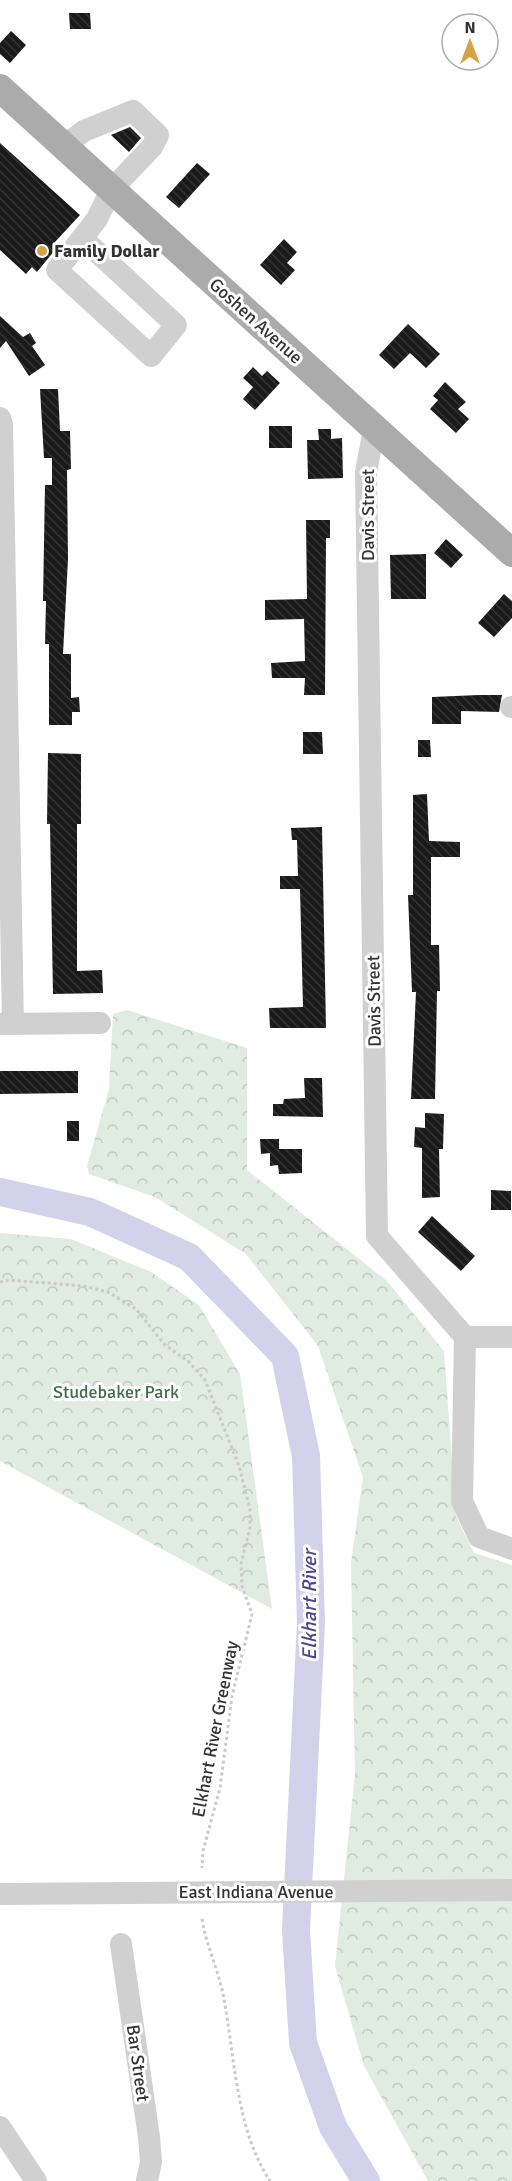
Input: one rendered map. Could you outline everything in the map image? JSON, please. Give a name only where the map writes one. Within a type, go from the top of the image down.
[{"type":"main road","name":"Goshen Avenue","points":[[0,88],[512,553]]},
{"type":"street","points":[[64,146],[84,130],[132,111],[158,135],[152,147],[111,190],[97,219],[82,238],[57,270],[150,356],[176,325],[82,238]]},
{"type":"street","points":[[0,418],[3,436],[7,1024],[100,1023]]},
{"type":"street","name":"Davis Street","points":[[374,429],[366,472],[377,1236],[465,1337]]},
{"type":"street","points":[[512,1337],[465,1337],[462,1501],[479,1537],[512,1549]]},
{"type":"street","name":"East Indiana Avenue","points":[[0,1894],[512,1890]]},
{"type":"street","name":"Bar Street","points":[[121,1944],[149,2137],[151,2162],[147,2181]]},
{"type":"street","points":[[0,2127],[36,2181]]},
{"type":"path","name":"Elkhart River Greenway","points":[[0,1282],[9,1280],[84,1286],[108,1292],[136,1309],[165,1344],[189,1362],[205,1380],[239,1466],[250,1509],[250,1528],[241,1564],[243,1586],[252,1614],[232,1696],[220,1788],[203,1851],[202,1868]]},
{"type":"path","points":[[202,1919],[222,1991],[232,2054],[248,2128],[261,2166],[270,2181]]},
{"type":"green space","points":[[127,1010],[247,1048],[247,1170],[387,1281],[444,1351],[456,1516],[474,1553],[512,1565],[512,2181],[428,2181],[364,2066],[335,1966],[355,1774],[351,1563],[363,1477],[318,1346],[246,1254],[155,1197],[89,1174],[87,1166],[109,1089],[113,1014]]},
{"type":"green space","name":"Studebaker Park","points":[[0,1233],[71,1239],[151,1272],[199,1305],[240,1374],[272,1609],[0,1461]]},
{"type":"building","points":[[69,13],[90,13],[91,29],[70,29]]},
{"type":"building","points":[[11,31],[26,45],[10,63],[0,54],[0,43]]},
{"type":"building","points":[[130,127],[141,138],[129,152],[111,135]]},
{"type":"building","points":[[0,143],[80,215],[55,242],[59,245],[37,272],[32,267],[26,274],[0,250]]},
{"type":"building","points":[[197,163],[210,174],[179,208],[166,197]]},
{"type":"building","points":[[284,239],[297,252],[287,263],[295,270],[281,285],[260,265]]},
{"type":"building","points":[[0,316],[23,337],[30,333],[36,343],[32,346],[45,365],[29,376],[6,341],[0,348]]},
{"type":"building","points":[[408,324],[440,354],[426,368],[410,353],[394,369],[379,355]]},
{"type":"building","points":[[253,367],[262,376],[267,371],[280,383],[255,410],[243,399],[253,387],[243,378]]},
{"type":"building","points":[[445,382],[466,402],[458,409],[469,419],[456,433],[430,409],[438,400],[433,396]]},
{"type":"building","points":[[40,389],[58,389],[60,431],[70,431],[71,469],[67,470],[68,559],[63,654],[71,654],[71,698],[79,697],[80,712],[72,712],[72,725],[49,725],[49,644],[45,644],[46,601],[43,601],[45,485],[52,485],[52,458],[44,458]]},
{"type":"building","points":[[269,426],[292,426],[292,448],[269,448]]},
{"type":"building","points":[[318,429],[331,429],[331,439],[342,438],[343,478],[308,479],[307,440],[319,440]]},
{"type":"building","points":[[306,520],[330,520],[330,538],[326,538],[325,695],[304,695],[305,678],[272,678],[271,663],[305,661],[304,619],[265,620],[265,600],[307,599]]},
{"type":"building","points":[[446,539],[463,555],[451,568],[434,553]]},
{"type":"building","points":[[426,554],[426,599],[391,599],[390,555]]},
{"type":"building","points":[[504,594],[512,601],[512,618],[494,637],[478,623]]},
{"type":"building","points":[[502,695],[499,712],[461,711],[461,724],[432,724],[432,697]]},
{"type":"building","points":[[303,732],[322,732],[323,754],[303,754]]},
{"type":"building","points":[[418,740],[430,740],[431,757],[418,757]]},
{"type":"building","points":[[48,753],[81,754],[81,824],[77,824],[77,971],[102,970],[103,993],[53,994],[50,824],[47,824]]},
{"type":"building","points":[[427,794],[429,841],[460,842],[460,857],[431,857],[431,945],[439,945],[440,991],[437,991],[435,1099],[411,1099],[416,992],[412,992],[408,895],[413,895],[413,795]]},
{"type":"building","points":[[322,827],[326,1028],[270,1028],[269,1008],[303,1007],[300,889],[280,889],[280,876],[298,876],[297,840],[292,840],[291,828]]},
{"type":"building","points":[[0,1071],[78,1071],[78,1093],[0,1094]]},
{"type":"building","points":[[304,1078],[322,1078],[323,1117],[273,1116],[273,1104],[283,1104],[284,1099],[305,1098]]},
{"type":"building","points":[[425,1113],[444,1114],[443,1149],[439,1149],[440,1197],[422,1198],[422,1148],[414,1147],[415,1127],[425,1128]]},
{"type":"building","points":[[67,1121],[79,1121],[79,1141],[67,1141]]},
{"type":"building","points":[[260,1139],[279,1139],[279,1149],[302,1149],[302,1173],[279,1174],[278,1165],[270,1166],[270,1153],[261,1154]]},
{"type":"building","points":[[491,1190],[511,1191],[511,1210],[491,1210]]},
{"type":"building","points":[[432,1216],[475,1256],[461,1271],[418,1232]]},
{"type":"waterway","name":"Elkhart River","points":[[0,1192],[90,1212],[189,1257],[285,1356],[306,1456],[311,1622],[296,1930],[303,2043],[333,2127],[366,2181]]},
{"type":"place","name":"Family Dollar","points":[[42,251]]}]
